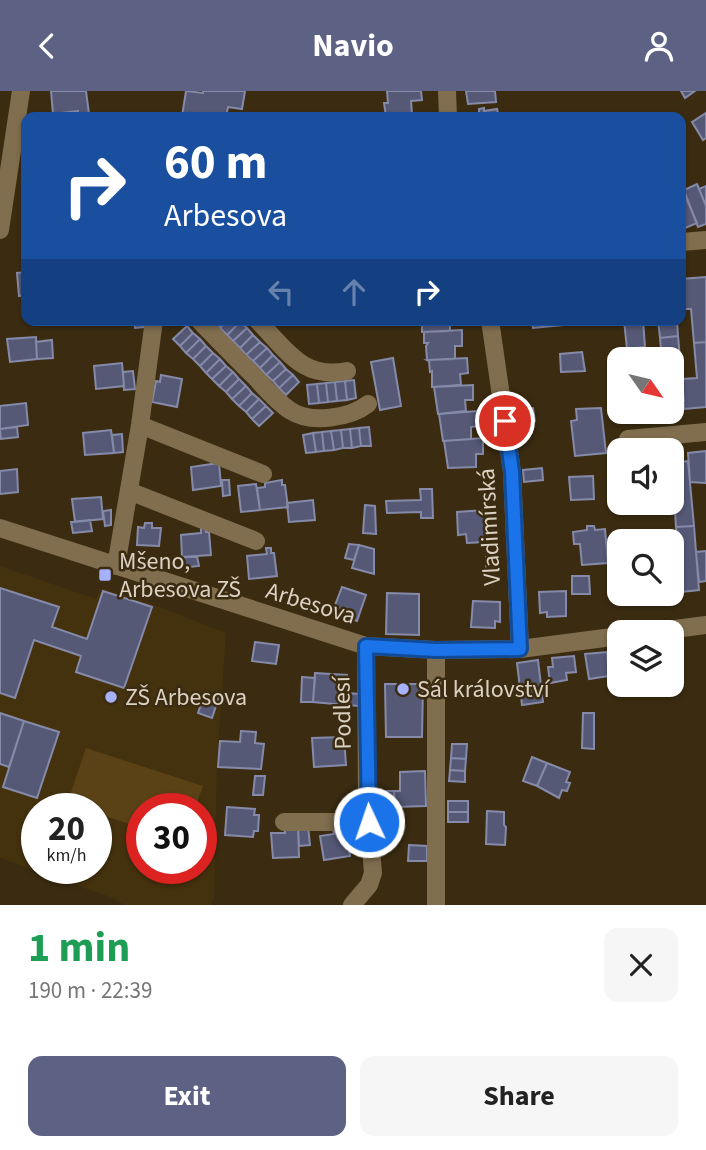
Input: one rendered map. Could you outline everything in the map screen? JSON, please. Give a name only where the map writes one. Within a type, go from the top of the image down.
[{"type":"street","points":[[21,91],[22,112]]},
{"type":"street","points":[[447,91],[448,112]]},
{"type":"street","points":[[0,230],[21,127]]},
{"type":"street","points":[[686,242],[706,240]]},
{"type":"street","points":[[116,566],[140,425],[153,326]]},
{"type":"street","points":[[205,326],[276,400],[292,412],[310,418],[332,416],[360,410],[368,404]]},
{"type":"street","points":[[263,326],[305,368],[328,375],[347,371]]},
{"type":"street","name":"Vladimírská","points":[[491,326],[512,472],[520,649]]},
{"type":"street","points":[[140,425],[263,474]]},
{"type":"street","points":[[639,438],[706,432]]},
{"type":"street","points":[[129,491],[256,541]]},
{"type":"street","name":"Arbesova","points":[[0,529],[366,646],[436,650],[520,649],[607,638]]},
{"type":"street","points":[[684,628],[706,625]]},
{"type":"street","name":"Podlesí","points":[[352,905],[369,885],[373,873],[369,822],[366,646]]},
{"type":"street","points":[[436,650],[436,905]]},
{"type":"street","points":[[284,822],[369,822]]},
{"type":"shaded area","name":"ZŠ Arbesova","points":[[0,566],[96,599],[101,588],[152,604],[226,633],[216,793],[126,793],[126,884],[214,884],[211,905],[124,905],[113,898],[73,884],[112,884],[112,793],[21,793],[21,865],[0,858]]},
{"type":"shaded area","points":[[86,748],[203,786],[200,793],[126,793],[126,823],[112,818],[112,793],[71,793]]},
{"type":"building","points":[[51,91],[86,91],[89,112],[53,112]]},
{"type":"building","points":[[186,91],[245,91],[242,109],[228,107],[227,112],[183,112]]},
{"type":"building","points":[[387,91],[421,91],[422,100],[411,101],[412,112],[385,112],[384,103],[388,103]]},
{"type":"building","points":[[466,91],[495,91],[496,102],[468,104]]},
{"type":"building","points":[[681,91],[695,91],[685,98]]},
{"type":"building","points":[[479,109],[497,109],[498,112],[479,112]]},
{"type":"building","points":[[706,113],[706,138],[703,140],[692,122]]},
{"type":"building","points":[[697,184],[706,206],[706,224],[698,227],[686,189]]},
{"type":"building","points":[[706,186],[706,206],[699,189]]},
{"type":"building","points":[[686,198],[697,223],[686,228]]},
{"type":"building","points":[[17,273],[21,273],[19,296]]},
{"type":"building","points":[[706,277],[706,342],[694,343],[691,309],[686,309],[686,279]]},
{"type":"building","points":[[187,326],[193,333],[180,346],[173,339]]},
{"type":"building","points":[[222,326],[236,326],[227,335],[220,328]]},
{"type":"building","points":[[236,326],[247,328],[233,341],[227,335]]},
{"type":"building","points":[[422,326],[450,326],[450,331],[422,332]]},
{"type":"building","points":[[625,326],[643,326],[645,347],[627,347]]},
{"type":"building","points":[[659,326],[677,326],[678,336],[660,338]]},
{"type":"building","points":[[247,328],[253,335],[240,348],[233,341]]},
{"type":"building","points":[[462,330],[462,346],[455,346],[455,359],[427,360],[428,343],[424,343],[424,332]]},
{"type":"building","points":[[193,333],[200,339],[186,353],[180,346]]},
{"type":"building","points":[[253,335],[260,342],[246,355],[240,348]]},
{"type":"building","points":[[678,336],[679,347],[661,347],[660,338]]},
{"type":"building","points":[[36,337],[37,359],[10,362],[7,339]]},
{"type":"building","points":[[200,339],[206,346],[193,359],[186,353]]},
{"type":"building","points":[[52,340],[53,358],[37,359],[36,342]]},
{"type":"building","points":[[260,342],[267,348],[253,361],[246,355]]},
{"type":"building","points":[[706,342],[706,407],[684,409],[684,379],[697,378],[694,343]]},
{"type":"building","points":[[206,346],[213,353],[200,366],[193,359]]},
{"type":"building","points":[[267,348],[273,355],[260,368],[253,361]]},
{"type":"building","points":[[582,352],[585,371],[561,372],[560,354]]},
{"type":"building","points":[[213,353],[220,359],[206,373],[200,366]]},
{"type":"building","points":[[273,355],[280,362],[266,375],[260,368]]},
{"type":"building","points":[[393,358],[401,406],[380,410],[371,362]]},
{"type":"building","points":[[467,358],[468,373],[460,374],[461,385],[432,387],[432,371],[430,372],[427,360]]},
{"type":"building","points":[[220,359],[226,366],[212,379],[206,373]]},
{"type":"building","points":[[280,362],[286,369],[273,381],[266,375]]},
{"type":"building","points":[[122,363],[124,386],[96,389],[94,366]]},
{"type":"building","points":[[226,366],[233,372],[219,386],[212,379]]},
{"type":"building","points":[[286,369],[293,375],[279,388],[273,381]]},
{"type":"building","points":[[133,371],[135,389],[124,390],[123,372]]},
{"type":"building","points":[[233,372],[239,379],[226,392],[219,386]]},
{"type":"building","points":[[161,375],[182,379],[177,407],[152,402],[156,381],[160,382]]},
{"type":"building","points":[[293,375],[299,382],[286,395],[279,388]]},
{"type":"building","points":[[239,379],[246,386],[232,399],[226,392]]},
{"type":"building","points":[[354,380],[356,398],[347,400],[345,381]]},
{"type":"building","points":[[345,381],[347,400],[337,401],[335,382]]},
{"type":"building","points":[[335,382],[337,401],[328,402],[326,383]]},
{"type":"building","points":[[326,383],[328,402],[319,403],[317,384]]},
{"type":"building","points":[[317,384],[319,403],[309,404],[307,385]]},
{"type":"building","points":[[473,385],[473,400],[465,400],[466,411],[438,414],[434,387]]},
{"type":"building","points":[[246,386],[252,393],[239,406],[232,399]]},
{"type":"building","points":[[252,393],[259,399],[246,412],[239,406]]},
{"type":"building","points":[[259,399],[266,406],[252,419],[246,412]]},
{"type":"building","points":[[26,403],[28,425],[0,429],[0,406]]},
{"type":"building","points":[[266,406],[273,413],[259,426],[252,419]]},
{"type":"building","points":[[533,408],[535,421],[517,423],[515,410]]},
{"type":"building","points":[[601,408],[606,453],[575,456],[571,421],[577,420],[576,409]]},
{"type":"building","points":[[478,411],[478,426],[471,427],[471,439],[443,441],[439,414]]},
{"type":"building","points":[[532,421],[533,430],[519,432],[517,423]]},
{"type":"building","points":[[17,427],[18,437],[1,439],[0,429]]},
{"type":"building","points":[[369,427],[371,446],[361,446],[359,428]]},
{"type":"building","points":[[359,428],[361,446],[352,448],[350,429]]},
{"type":"building","points":[[350,429],[352,448],[343,448],[341,430]]},
{"type":"building","points":[[111,430],[114,453],[85,455],[83,433]]},
{"type":"building","points":[[341,430],[343,448],[334,450],[331,431]]},
{"type":"building","points":[[331,431],[334,450],[324,451],[322,432]]},
{"type":"building","points":[[322,432],[324,451],[316,452],[313,433]]},
{"type":"building","points":[[313,433],[316,452],[306,453],[303,435]]},
{"type":"building","points":[[122,434],[123,452],[114,453],[112,435]]},
{"type":"building","points":[[483,438],[483,454],[476,454],[476,467],[448,468],[444,441]]},
{"type":"building","points":[[706,451],[706,483],[690,482],[688,453]]},
{"type":"building","points":[[688,461],[694,526],[676,527],[675,515],[684,515],[684,462]]},
{"type":"building","points":[[219,463],[221,486],[193,490],[191,467]]},
{"type":"building","points":[[542,468],[543,480],[524,482],[523,470]]},
{"type":"building","points":[[17,469],[18,492],[0,494],[0,471]]},
{"type":"building","points":[[593,476],[594,499],[571,500],[569,477]]},
{"type":"building","points":[[222,480],[229,480],[230,495],[223,496]]},
{"type":"building","points":[[282,480],[288,507],[260,510],[257,488],[265,487],[265,483]]},
{"type":"building","points":[[256,484],[260,510],[241,512],[238,486]]},
{"type":"building","points":[[420,489],[432,489],[433,518],[421,518],[421,512],[387,513],[386,501],[421,500]]},
{"type":"building","points":[[101,497],[103,519],[75,522],[72,499]]},
{"type":"building","points":[[313,500],[315,520],[289,522],[287,503]]},
{"type":"building","points":[[365,505],[375,506],[376,534],[363,533]]},
{"type":"building","points":[[111,510],[111,525],[105,526],[103,511]]},
{"type":"building","points":[[485,510],[486,542],[467,543],[466,534],[458,535],[457,512]]},
{"type":"building","points":[[90,520],[92,531],[73,533],[71,522]]},
{"type":"building","points":[[145,523],[152,523],[152,528],[161,528],[159,546],[137,545],[138,527],[144,528]]},
{"type":"building","points":[[587,526],[594,526],[595,530],[605,529],[607,563],[582,565],[580,544],[574,544],[573,532],[587,530]]},
{"type":"building","points":[[694,526],[699,590],[684,592],[684,529],[676,527]]},
{"type":"building","points":[[201,527],[205,527],[206,532],[209,532],[211,555],[182,557],[181,535],[201,533]]},
{"type":"building","points":[[349,544],[359,545],[354,560],[345,558]]},
{"type":"building","points":[[359,545],[374,549],[374,574],[352,568]]},
{"type":"building","points":[[266,548],[271,548],[271,553],[274,553],[277,576],[249,579],[247,556],[267,554]]},
{"type":"building","points":[[706,551],[706,581],[699,582],[696,552]]},
{"type":"building","points":[[197,556],[199,566],[181,568],[180,558]]},
{"type":"building","points":[[486,557],[498,557],[499,571],[486,571]]},
{"type":"building","points":[[572,576],[589,576],[590,594],[572,594]]},
{"type":"building","points":[[342,587],[366,595],[357,621],[332,613]]},
{"type":"building","points":[[0,588],[59,607],[52,627],[87,639],[103,591],[152,607],[124,688],[76,672],[81,656],[34,640],[15,698],[0,693]]},
{"type":"building","points":[[566,591],[566,616],[547,617],[547,612],[540,613],[539,592]]},
{"type":"building","points":[[387,593],[419,594],[419,635],[386,634]]},
{"type":"building","points":[[473,601],[500,602],[500,622],[495,621],[495,628],[471,627]]},
{"type":"building","points":[[255,642],[279,645],[276,664],[252,661]]},
{"type":"building","points":[[607,652],[607,676],[589,679],[585,654]]},
{"type":"building","points":[[574,656],[576,672],[566,673],[567,680],[550,683],[548,667],[553,667],[552,658]]},
{"type":"building","points":[[538,660],[543,702],[522,705],[517,663]]},
{"type":"building","points":[[315,673],[347,675],[345,705],[313,702]]},
{"type":"building","points":[[302,677],[315,678],[313,702],[301,702]]},
{"type":"building","points":[[385,684],[423,684],[422,737],[386,737]]},
{"type":"building","points":[[205,693],[219,697],[212,718],[198,713]]},
{"type":"building","points":[[346,693],[360,694],[360,706],[345,705]]},
{"type":"building","points":[[0,713],[24,721],[9,767],[0,764]]},
{"type":"building","points":[[583,713],[594,713],[594,749],[582,748]]},
{"type":"building","points":[[24,721],[59,732],[39,793],[22,793],[3,787]]},
{"type":"building","points":[[241,731],[256,732],[255,743],[264,744],[261,769],[218,767],[220,741],[240,742]]},
{"type":"building","points":[[344,737],[346,765],[314,767],[312,738]]},
{"type":"building","points":[[452,744],[467,744],[466,759],[451,758]]},
{"type":"building","points":[[532,757],[547,763],[537,786],[523,781]]},
{"type":"building","points":[[451,758],[466,759],[465,771],[450,770]]},
{"type":"building","points":[[547,763],[570,772],[566,782],[570,783],[567,791],[562,790],[559,798],[537,786]]},
{"type":"building","points":[[450,770],[465,771],[465,782],[449,781]]},
{"type":"building","points":[[425,771],[426,806],[395,807],[394,791],[400,791],[400,772]]},
{"type":"building","points":[[255,776],[265,776],[263,795],[253,795]]},
{"type":"building","points":[[375,791],[394,791],[395,808],[388,809],[390,824],[378,826]]},
{"type":"building","points":[[448,801],[468,801],[468,812],[448,812]]},
{"type":"building","points":[[227,807],[255,809],[254,815],[259,815],[258,831],[254,831],[253,837],[225,835]]},
{"type":"building","points":[[487,811],[504,812],[505,845],[486,844]]},
{"type":"building","points":[[448,812],[468,812],[468,822],[448,822]]},
{"type":"building","points":[[298,826],[299,857],[273,858],[271,833],[285,833],[284,827]]},
{"type":"building","points":[[298,826],[308,826],[310,845],[299,846]]},
{"type":"building","points":[[346,826],[350,856],[324,860],[320,836],[334,834],[333,828]]},
{"type":"building","points":[[409,845],[427,846],[427,861],[408,861]]},
{"type":"place","name":"Mšeno, Arbesova ZŠ","points":[[105,575]]},
{"type":"place","name":"Sál království","points":[[403,689]]},
{"type":"place","name":"ZŠ Arbesova","points":[[111,697]]},
{"type":"route","points":[[369,822],[366,646],[436,650],[520,649],[512,472],[505,421]]}]
